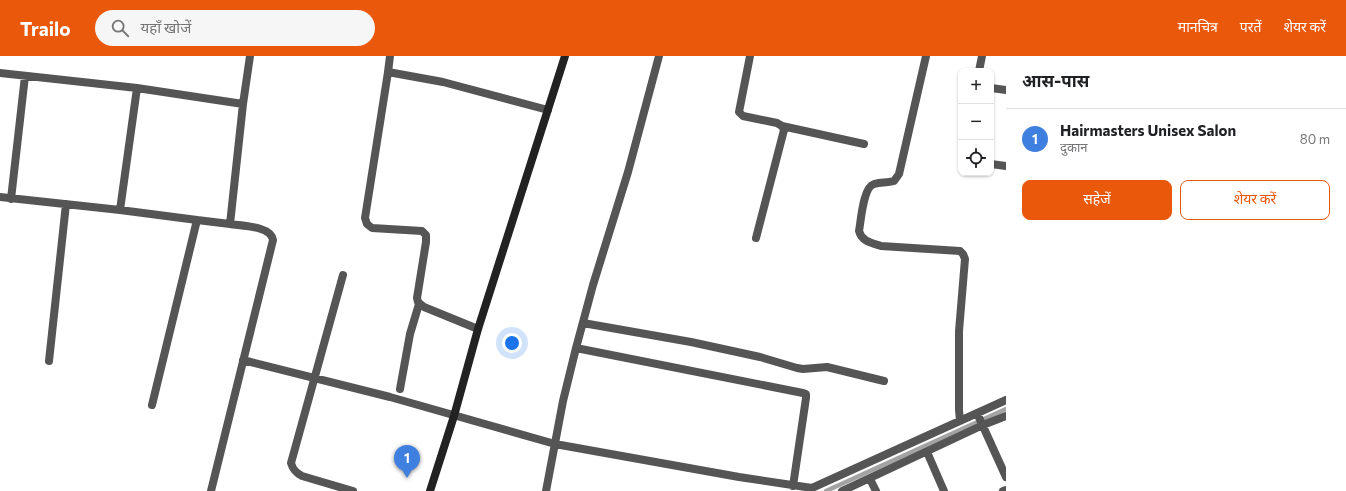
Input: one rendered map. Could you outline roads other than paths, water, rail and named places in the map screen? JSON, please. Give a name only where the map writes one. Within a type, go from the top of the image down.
[{"type":"main road","points":[[430,491],[454,416],[478,329],[565,56]]},
{"type":"street","points":[[230,224],[243,104],[250,56]]},
{"type":"street","points":[[390,56],[365,218],[367,224],[372,228],[418,230],[422,231],[426,235],[417,298],[419,304],[410,334],[400,389]]},
{"type":"street","points":[[546,491],[576,348],[593,285],[628,172],[659,56]]},
{"type":"street","points":[[750,56],[738,112],[743,116],[864,144]]},
{"type":"street","points":[[926,56],[899,174],[894,181],[874,184],[869,187],[864,199],[859,232],[860,236],[868,243],[881,246],[960,251],[963,254],[965,259],[959,331],[960,421]]},
{"type":"street","points":[[980,68],[982,56]]},
{"type":"street","points":[[388,72],[443,82],[548,110]]},
{"type":"street","points":[[0,73],[137,88],[243,104]]},
{"type":"street","points":[[11,199],[25,76]]},
{"type":"street","points":[[120,210],[137,88]]},
{"type":"street","points":[[994,88],[1006,90]]},
{"type":"street","points":[[756,238],[784,130],[782,126]]},
{"type":"street","points":[[994,164],[1006,166]]},
{"type":"street","points":[[0,197],[230,224],[267,231],[272,236],[273,240],[211,491]]},
{"type":"street","points":[[49,361],[66,204]]},
{"type":"street","points":[[152,406],[198,220]]},
{"type":"street","points":[[343,275],[291,463],[292,468],[302,476],[353,491]]},
{"type":"street","points":[[419,304],[478,329]]},
{"type":"street","points":[[583,323],[706,345],[760,357],[797,368],[827,367],[884,381]]},
{"type":"street","points":[[576,348],[806,394],[792,486]]},
{"type":"street","points":[[243,360],[390,397],[555,444],[739,477],[812,488],[1006,400]]},
{"type":"street","points":[[977,413],[1006,477]]},
{"type":"street","points":[[842,491],[983,425],[1006,416]]},
{"type":"street","points":[[927,452],[944,491]]},
{"type":"street","points":[[870,479],[876,491]]},
{"type":"waterway","points":[[826,491],[1006,409]]},
{"type":"place","name":"Hairmasters Unisex Salon","points":[[407,478]]}]
